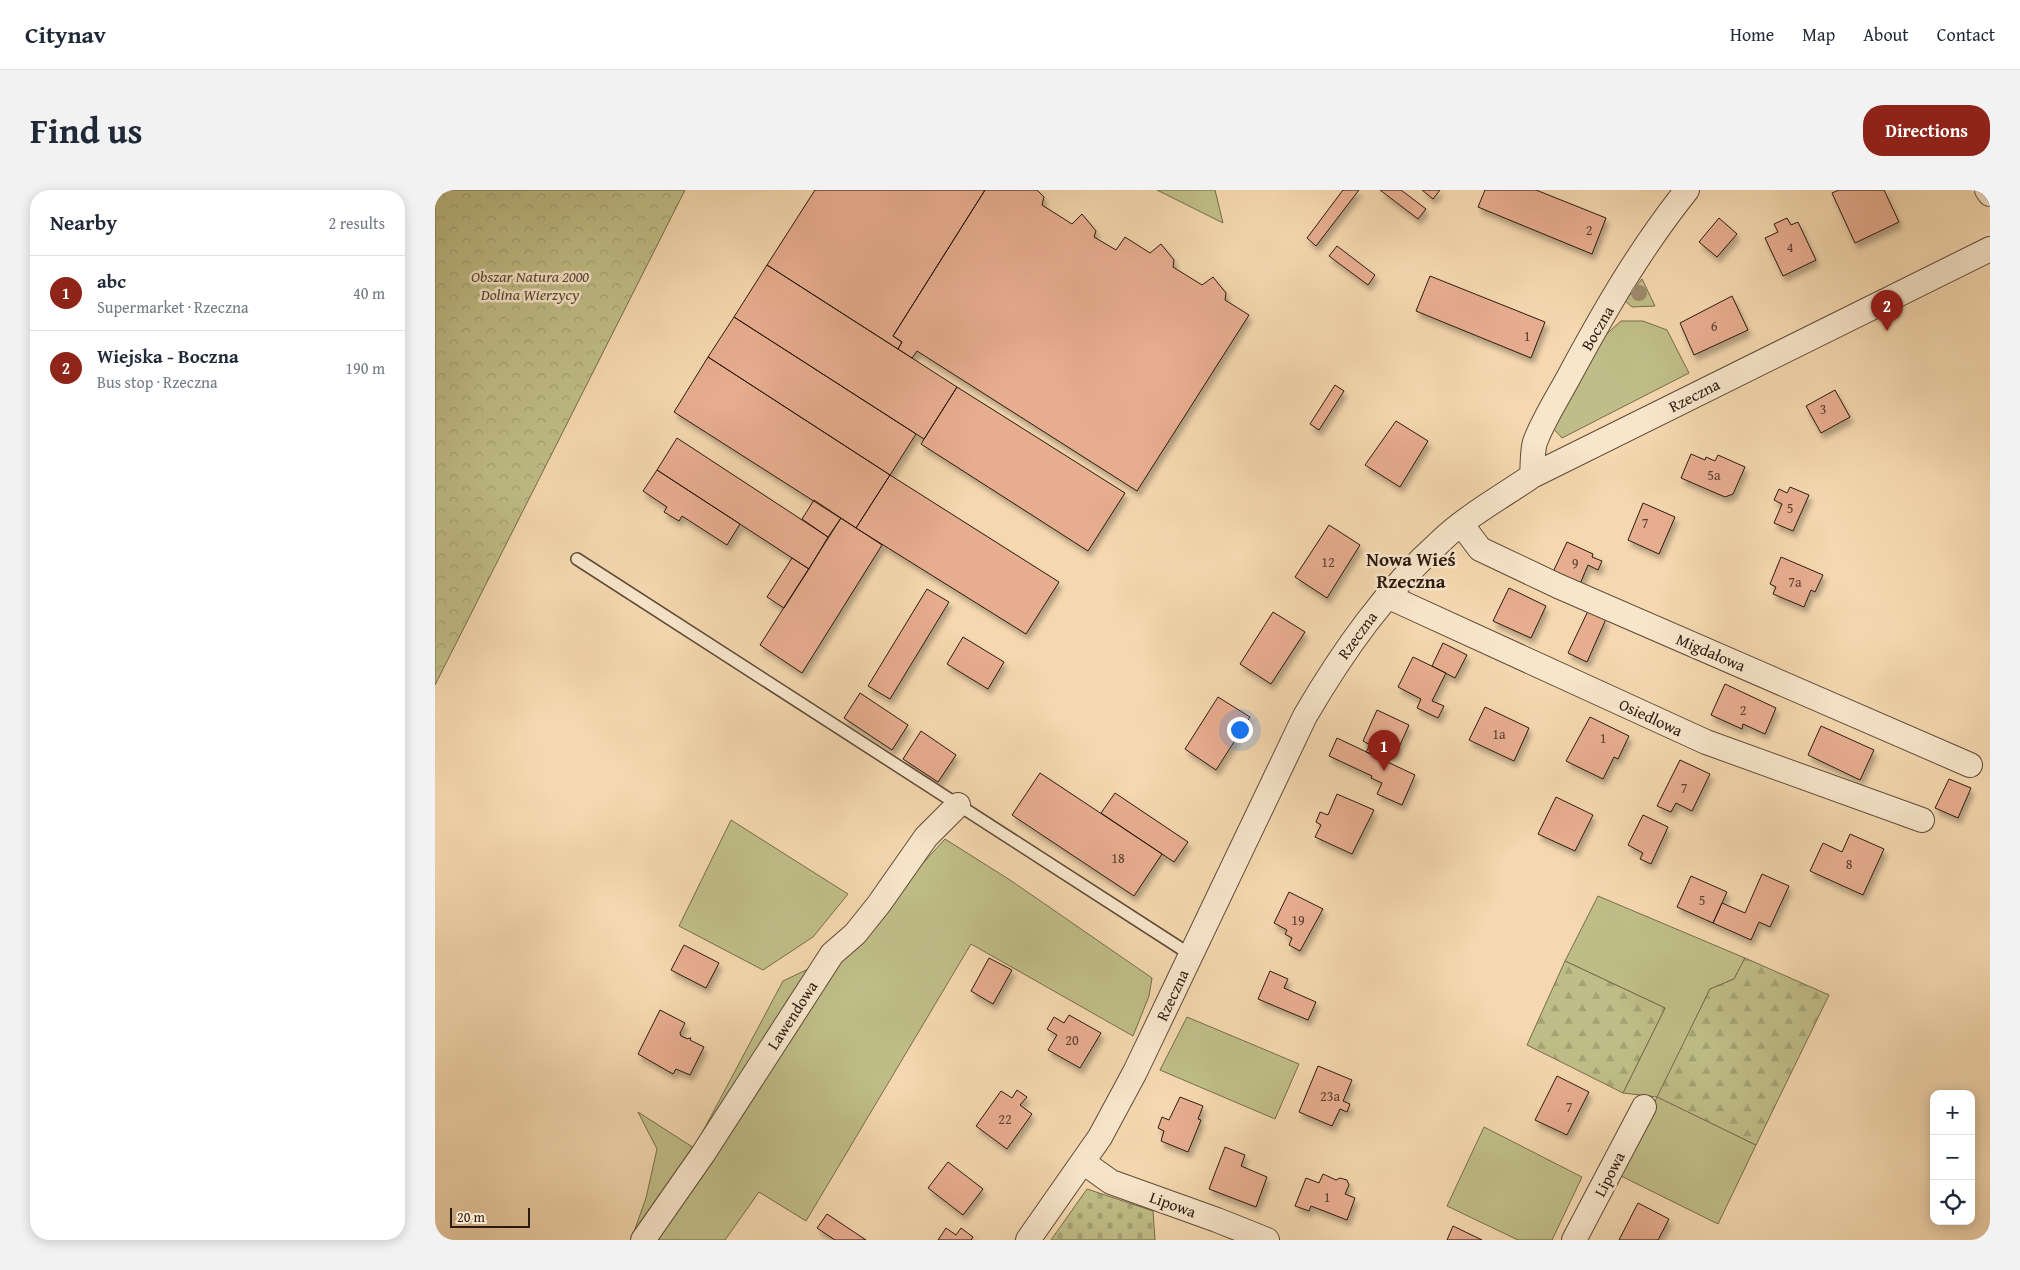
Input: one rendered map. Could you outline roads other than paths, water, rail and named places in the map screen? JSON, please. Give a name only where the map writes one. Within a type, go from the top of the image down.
[{"type":"street","name":"Boczna","points":[[1532,476],[1535,444],[1553,406],[1585,347],[1643,250],[1687,190]]},
{"type":"street","points":[[1987,190],[1990,194]]},
{"type":"street","name":"Rzeczna","points":[[1028,1240],[1100,1137],[1135,1072],[1305,716],[1328,676],[1358,632],[1397,583],[1443,538],[1532,476],[1990,249]]},
{"type":"street","name":"Migdałowa","points":[[1462,524],[1480,549],[1558,586],[1970,764]]},
{"type":"street","name":"Osiedlowa","points":[[1387,596],[1706,742],[1922,820]]},
{"type":"street","name":"Lawendowa","points":[[643,1240],[703,1154],[832,954],[855,934],[879,904],[926,837],[958,805]]},
{"type":"street","name":"Lipowa","points":[[1574,1240],[1644,1107]]},
{"type":"street","name":"Lipowa","points":[[1083,1162],[1111,1182],[1267,1240]]},
{"type":"lane","points":[[577,559],[1191,955]]},
{"type":"place","name":"Wiejska - Boczna","points":[[1887,331]]},
{"type":"place","name":"abc","points":[[1384,771]]},
{"type":"district","name":"Nowa Wieś Rzeczna","points":[[1411,570]]},
{"type":"park label","name":"Obszar Natura 2000 Dolina Wierzycy","points":[[530,285]]}]
